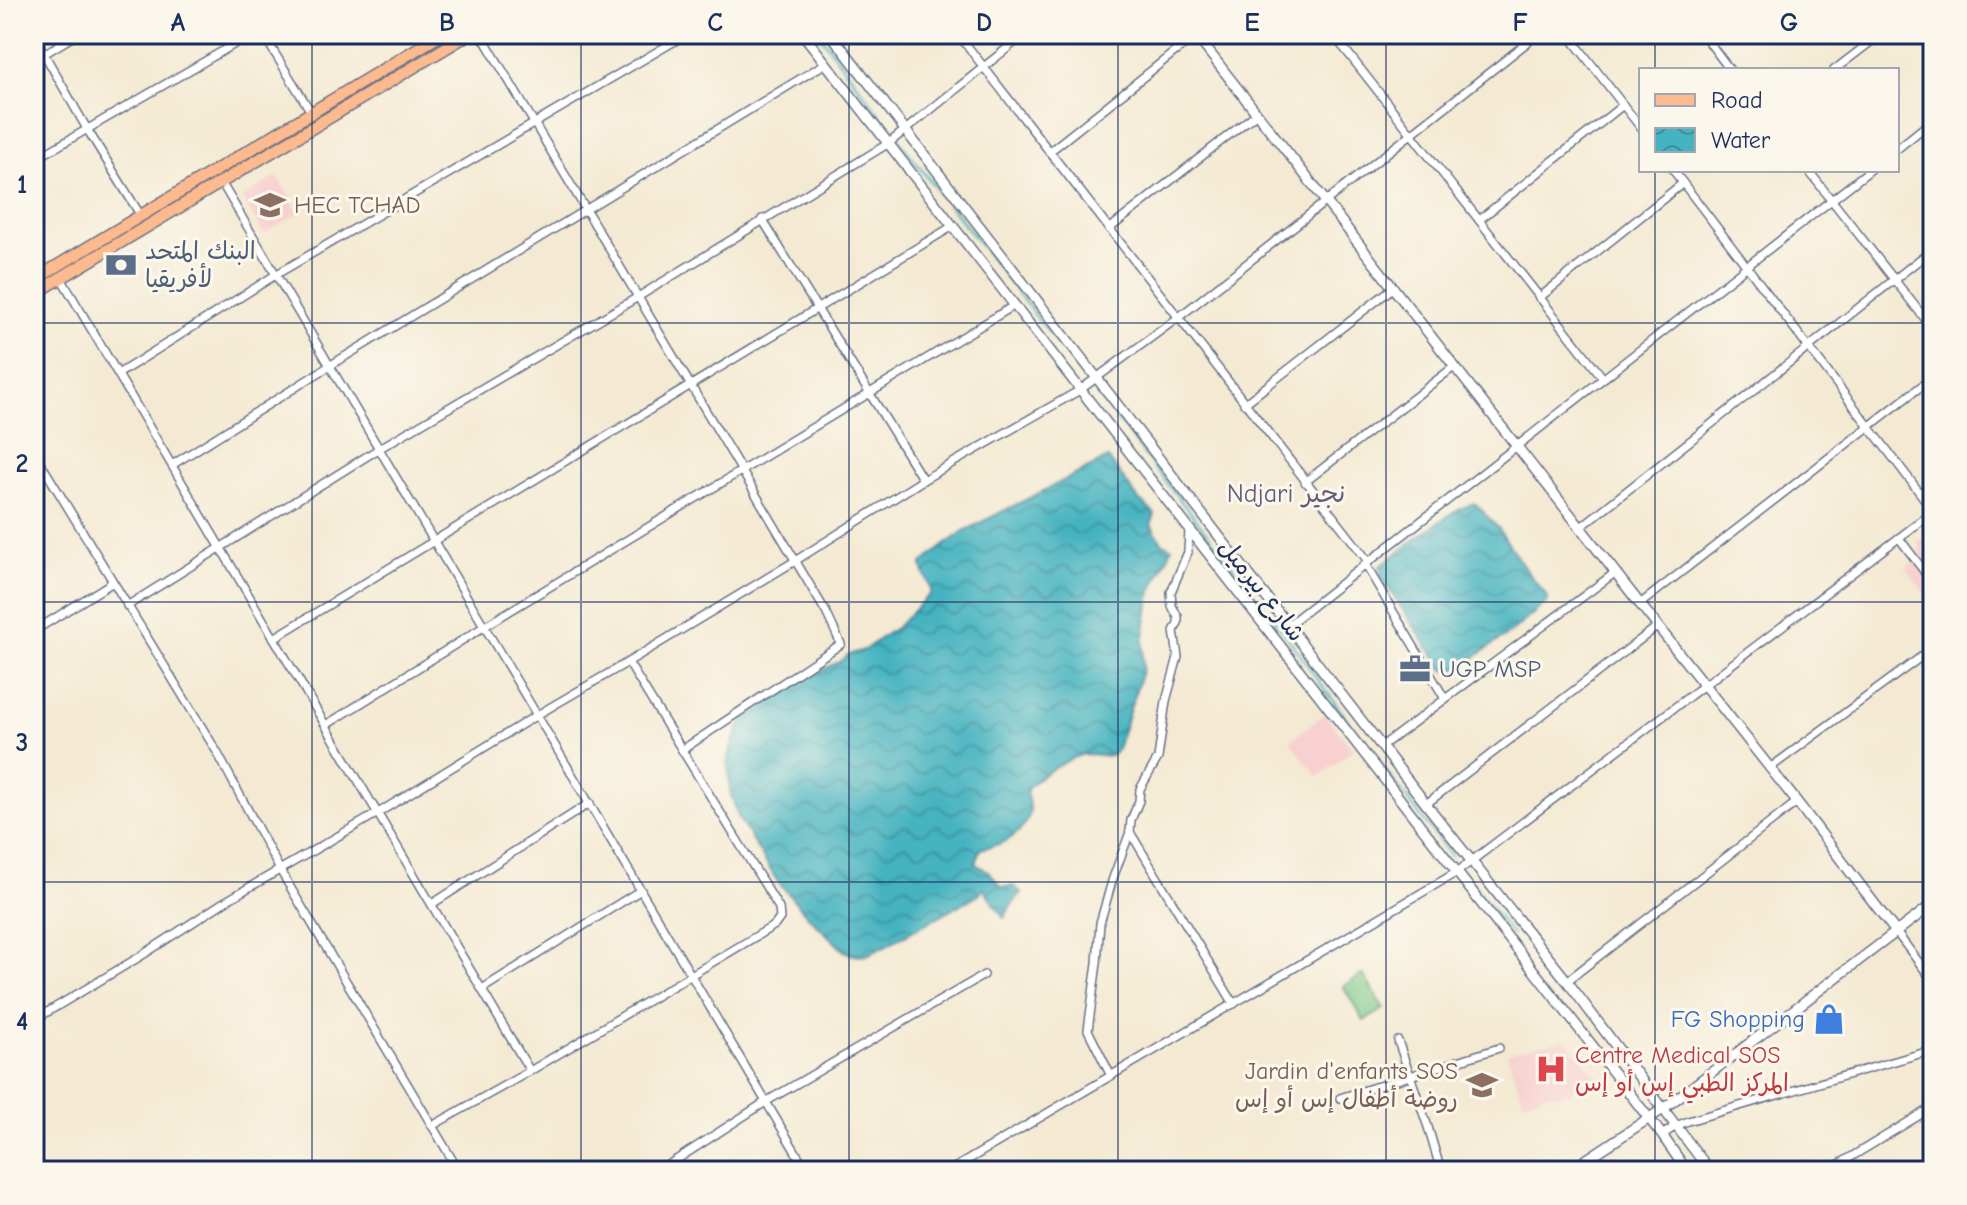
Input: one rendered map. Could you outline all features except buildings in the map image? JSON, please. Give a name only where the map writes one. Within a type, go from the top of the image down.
[{"type":"main road","points":[[34,294],[469,34]]},
{"type":"main road","points":[[34,280],[435,36]]},
{"type":"street","points":[[34,60],[77,34]]},
{"type":"street","points":[[34,160],[252,34]]},
{"type":"street","points":[[263,34],[311,112]]},
{"type":"street","points":[[481,34],[826,612],[841,644],[682,750]]},
{"type":"street","points":[[118,374],[277,274],[687,34]]},
{"type":"street","name":"شارع بيرميل","points":[[803,34],[896,137],[1089,384],[1288,625],[1426,804],[1464,866],[1687,1171]]},
{"type":"street","name":"شارع بيرميل","points":[[831,34],[953,226],[1015,305],[1089,384],[1189,529],[1464,866],[1567,981],[1710,1171]]},
{"type":"street","points":[[958,34],[1366,563],[1445,699]]},
{"type":"street","points":[[127,606],[380,448],[638,297],[896,137],[1025,34]]},
{"type":"street","points":[[1333,34],[1603,378]]},
{"type":"street","points":[[1342,46],[1357,34]]},
{"type":"street","points":[[34,1020],[224,902],[378,813],[795,561],[923,480],[1089,384],[1179,317],[1538,34]]},
{"type":"street","points":[[1568,34],[1639,125]]},
{"type":"street","points":[[1837,68],[1881,34]]},
{"type":"street","points":[[1049,152],[1196,35],[1797,802],[1933,981]]},
{"type":"street","points":[[34,36],[141,216]]},
{"type":"street","points":[[435,36],[439,51]]},
{"type":"street","points":[[1708,36],[1729,68]]},
{"type":"street","points":[[172,465],[826,63]]},
{"type":"street","points":[[1479,220],[1623,105]]},
{"type":"street","points":[[1109,229],[1257,113]]},
{"type":"street","points":[[1899,147],[1933,120]]},
{"type":"street","points":[[949,1171],[1464,866],[1933,511],[1675,172]]},
{"type":"street","points":[[1810,172],[1933,329]]},
{"type":"street","points":[[1288,625],[1867,172]]},
{"type":"street","points":[[221,181],[807,1171]]},
{"type":"street","points":[[1539,298],[1683,183]]},
{"type":"street","points":[[762,219],[923,480]]},
{"type":"street","points":[[274,638],[953,226]]},
{"type":"street","points":[[1581,527],[1933,249]]},
{"type":"street","points":[[61,278],[530,1071]]},
{"type":"street","points":[[1244,404],[1394,287]]},
{"type":"street","points":[[326,725],[1015,305]]},
{"type":"street","points":[[1305,482],[1455,366]]},
{"type":"street","points":[[1640,604],[1933,377]]},
{"type":"street","points":[[34,452],[217,752],[280,870],[459,1171]]},
{"type":"street","points":[[1111,1076],[1088,1030],[1100,923],[1130,832],[1140,789],[1158,758],[1166,701],[1178,657],[1174,631],[1178,623],[1171,592],[1188,552],[1189,529]]},
{"type":"street","points":[[1899,538],[1933,583]]},
{"type":"street","points":[[1382,746],[1616,572]]},
{"type":"street","points":[[34,631],[113,582]]},
{"type":"street","points":[[1426,804],[1658,626]]},
{"type":"street","points":[[1770,768],[1933,648]]},
{"type":"street","points":[[432,1126],[775,925],[780,918],[779,908],[628,662]]},
{"type":"street","points":[[1567,981],[1797,802]]},
{"type":"street","points":[[432,904],[590,803]]},
{"type":"street","points":[[1130,832],[1234,1004]]},
{"type":"street","points":[[482,989],[641,890]]},
{"type":"street","points":[[1569,1171],[1663,1109],[1933,904]]},
{"type":"street","points":[[659,1171],[767,1101],[984,975]]},
{"type":"street","points":[[1398,1041],[1441,1171]]},
{"type":"street","points":[[1340,1098],[1499,1048]]},
{"type":"street","points":[[1662,1135],[1676,1126],[1744,1104],[1933,1050]]},
{"type":"street","points":[[1828,1171],[1933,1107]]},
{"type":"street","points":[[34,1155],[44,1171]]},
{"type":"shaded area","name":"HEC TCHAD","points":[[277,176],[299,213],[263,234],[242,198]]},
{"type":"shaded area","points":[[1933,530],[1933,605],[1906,568],[1922,555],[1917,542]]},
{"type":"shaded area","points":[[1324,714],[1353,750],[1318,777],[1290,741]]},
{"type":"shaded area","name":"Centre Medical SOS المركز الطبي إس أو إس","points":[[1566,1039],[1602,1085],[1523,1101],[1507,1053]]},
{"type":"green space","points":[[1363,974],[1384,1009],[1364,1021],[1343,986]]},
{"type":"water","points":[[1108,458],[1139,500],[1155,514],[1151,525],[1162,542],[1172,548],[1151,593],[1143,643],[1143,668],[1116,752],[1111,756],[1080,755],[1045,774],[1027,790],[1029,814],[1022,828],[1001,843],[980,849],[975,864],[988,871],[1002,887],[1013,886],[1022,893],[1004,918],[984,889],[872,953],[858,956],[844,951],[777,881],[739,819],[730,792],[728,762],[743,720],[767,698],[848,655],[864,650],[899,625],[931,593],[922,563],[962,532]]},
{"type":"water","points":[[1475,503],[1499,529],[1548,601],[1514,630],[1458,669],[1446,671],[1381,578],[1380,566],[1440,522]]},
{"type":"waterway","points":[[819,34],[1283,631],[1362,741]]},
{"type":"waterway","points":[[1378,761],[1451,856]]},
{"type":"waterway","points":[[1468,878],[1512,935]]},
{"type":"place","name":"HEC TCHAD","points":[[270,205]]},
{"type":"place","name":"البنك المتحد لأفريقيا","points":[[121,265]]},
{"type":"place","name":"UGP MSP","points":[[1415,669]]},
{"type":"place","name":"FG Shopping","points":[[1829,1019]]},
{"type":"place","name":"Centre Medical SOS المركز الطبي إس أو إس","points":[[1551,1069]]},
{"type":"place","name":"Jardin d'enfants SOS روضة أطفال إس أو إس","points":[[1482,1085]]},
{"type":"district","name":"Ndjari نجير","points":[[1286,494]]}]
